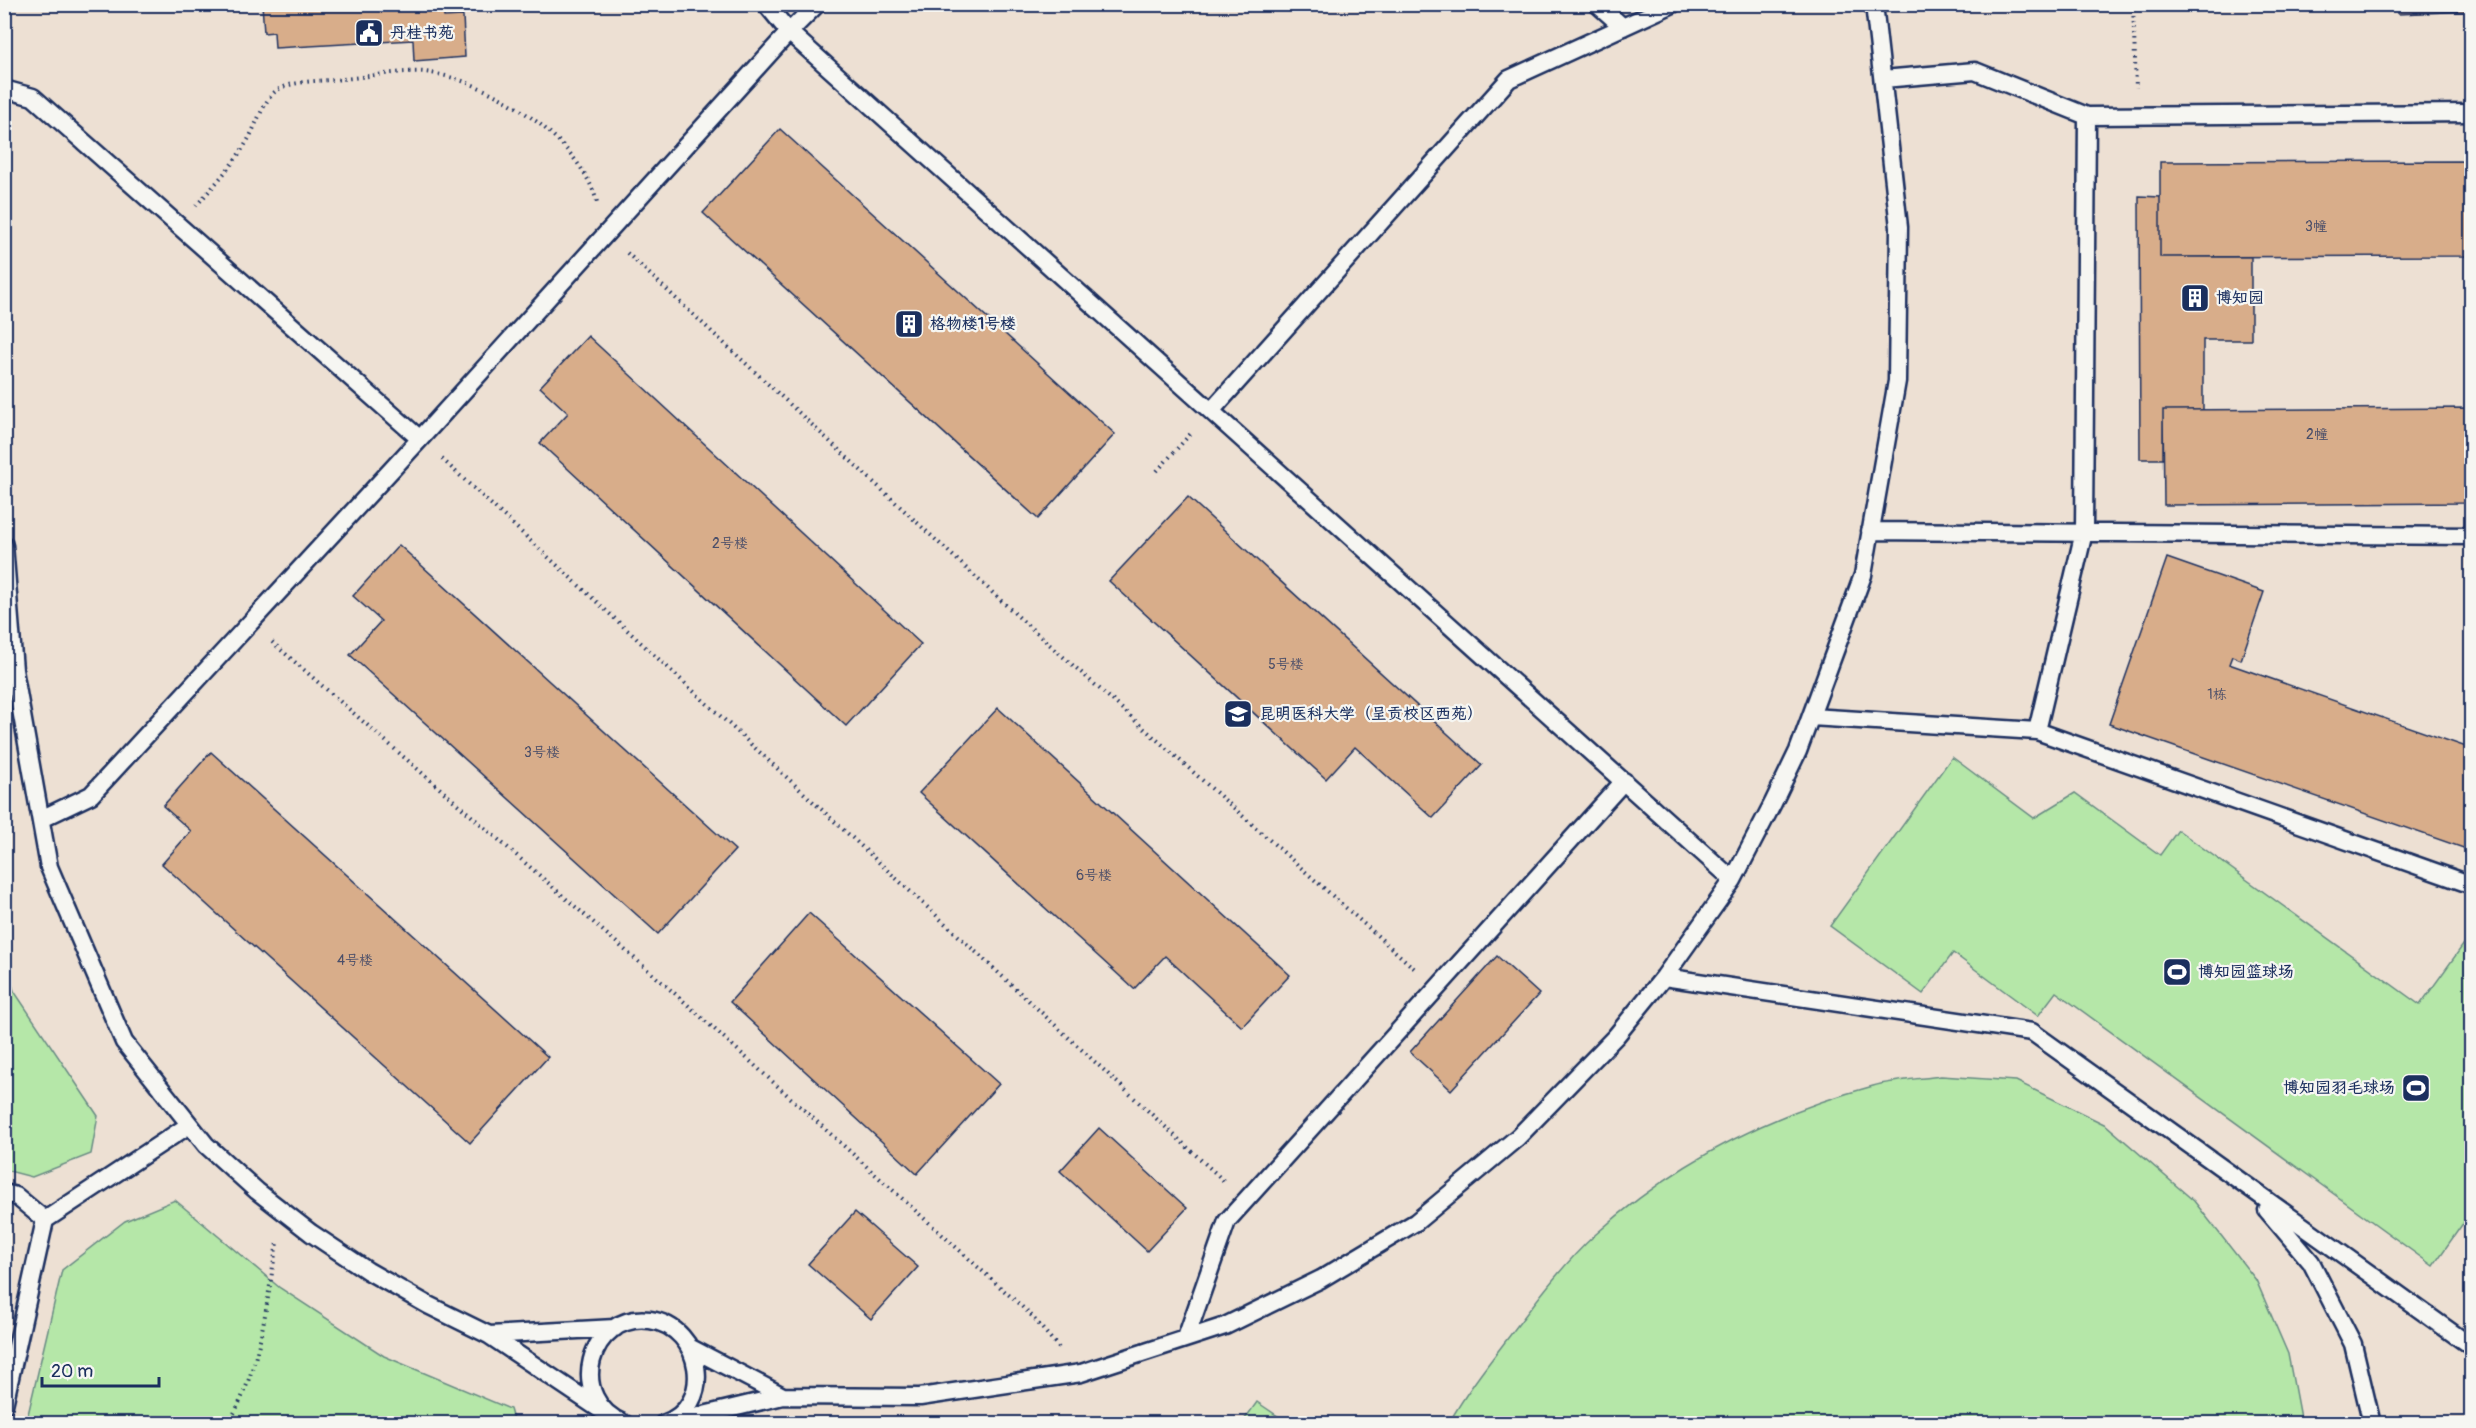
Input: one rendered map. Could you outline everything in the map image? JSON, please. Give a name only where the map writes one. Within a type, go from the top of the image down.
[{"type":"lane","points":[[766,4],[789,32],[1732,880]]},
{"type":"lane","points":[[40,819],[91,795],[420,439],[789,32],[818,4]]},
{"type":"lane","points":[[1597,4],[1623,27]]},
{"type":"lane","points":[[1212,410],[1509,79],[1673,4]]},
{"type":"lane","points":[[665,1424],[783,1396],[920,1397],[1081,1373],[1225,1326],[1320,1279],[1416,1222],[1518,1137],[1616,1036],[1664,977],[1732,880],[1773,803],[1811,717],[1863,575],[1897,381],[1899,226],[1874,4]]},
{"type":"lane","points":[[1883,79],[1975,71],[2087,116],[2472,113]]},
{"type":"lane","points":[[4,89],[33,97],[420,439]]},
{"type":"lane","points":[[2037,731],[2084,532],[2087,116]]},
{"type":"lane","points":[[1870,531],[2472,536]]},
{"type":"lane","points":[[4,545],[14,670],[49,867],[124,1042],[206,1145],[257,1191],[311,1233],[368,1271],[428,1305],[489,1335],[621,1422]]},
{"type":"lane","points":[[1811,717],[2037,731],[2472,885]]},
{"type":"lane","points":[[1186,1338],[1227,1221],[1624,781]]},
{"type":"lane","points":[[1664,977],[2032,1032],[2252,1192],[2472,1347]]},
{"type":"lane","points":[[4,1405],[45,1220],[189,1125]]},
{"type":"lane","points":[[2252,1192],[2311,1262],[2353,1344],[2372,1424]]},
{"type":"lane","points":[[4,1193],[16,1196],[45,1220]]},
{"type":"lane","points":[[621,1422],[602,1408],[593,1393],[589,1374],[592,1356],[601,1339],[615,1328],[632,1321],[650,1320],[666,1325],[681,1334],[691,1348],[697,1365],[697,1382],[692,1398],[682,1412],[665,1424]]},
{"type":"lane","points":[[489,1335],[615,1328]]},
{"type":"lane","points":[[691,1348],[783,1396]]},
{"type":"path","points":[[2133,4],[2137,115]]},
{"type":"path","points":[[179,226],[232,164],[249,138],[260,114],[276,91],[300,83],[424,72],[479,86],[520,108],[566,148],[592,182],[606,234],[1022,620],[1437,989]]},
{"type":"path","points":[[1157,471],[1212,410]]},
{"type":"path","points":[[420,439],[1246,1201]]},
{"type":"path","points":[[250,623],[706,1021],[1030,1314],[1081,1373]]},
{"type":"path","points":[[228,1424],[239,1405],[262,1329],[283,1210]]},
{"type":"shaded area","name":"昆明医科大学（呈贡校区西苑）","points":[[5,5],[2471,5],[2471,1423],[5,1423]]},
{"type":"green space","name":"博知园篮球场","points":[[1952,757],[2034,818],[2075,793],[2160,855],[2178,830],[2420,1005],[2471,934],[2471,1212],[2433,1266],[2056,992],[2038,1016],[1953,953],[1923,994],[1830,926]]},
{"type":"green space","points":[[4,957],[14,991],[98,1116],[91,1154],[32,1177],[5,1170]]},
{"type":"green space","points":[[1941,1076],[2016,1081],[2106,1125],[2194,1201],[2256,1280],[2288,1354],[2301,1423],[1449,1423],[1486,1367],[1562,1269],[1596,1234],[1659,1184],[1726,1143],[1797,1111],[1881,1084]]},
{"type":"green space","points":[[175,1200],[280,1288],[384,1356],[510,1409],[514,1423],[26,1423],[62,1270],[125,1221]]},
{"type":"green space","points":[[1257,1402],[1288,1423],[1242,1423]]},
{"type":"building","name":"丹桂书苑","points":[[262,4],[443,4],[444,17],[463,16],[465,57],[414,61],[413,40],[275,48],[274,32],[264,33]]},
{"type":"building","points":[[2157,4],[2269,4],[2157,9]]},
{"type":"building","points":[[2398,4],[2472,4],[2472,11],[2398,14]]},
{"type":"building","name":"格物楼1号楼","points":[[780,129],[1115,434],[1038,519],[703,213]]},
{"type":"building","points":[[2472,161],[2472,256],[2160,257],[2160,162]]},
{"type":"building","name":"博知园","points":[[2139,196],[2160,197],[2160,257],[2251,257],[2251,340],[2203,340],[2203,410],[2163,410],[2163,459],[2140,459]]},
{"type":"building","points":[[588,336],[921,644],[846,726],[540,443],[568,413],[540,387]]},
{"type":"building","points":[[2472,408],[2472,503],[2164,505],[2163,410]]},
{"type":"building","points":[[1188,497],[1482,765],[1433,818],[1355,747],[1326,779],[1109,581]]},
{"type":"building","points":[[399,545],[735,850],[658,934],[350,655],[381,621],[353,596]]},
{"type":"building","points":[[2167,558],[2264,592],[2241,660],[2232,656],[2229,664],[2472,749],[2472,851],[2109,724]]},
{"type":"building","points":[[998,708],[1290,975],[1242,1027],[1165,956],[1134,989],[919,793]]},
{"type":"building","points":[[211,752],[548,1057],[470,1143],[162,864],[191,831],[163,806]]},
{"type":"building","points":[[809,913],[999,1084],[917,1174],[730,1002]]},
{"type":"building","points":[[1497,956],[1539,994],[1451,1090],[1410,1052]]},
{"type":"building","points":[[1099,1128],[1187,1208],[1147,1251],[1060,1171]]},
{"type":"building","points":[[855,1212],[918,1267],[871,1319],[808,1264]]},
{"type":"place","name":"丹桂书苑","points":[[369,33]]},
{"type":"place","name":"博知园","points":[[2195,298]]},
{"type":"place","name":"格物楼1号楼","points":[[909,324]]},
{"type":"place","name":"昆明医科大学（呈贡校区西苑）","points":[[1238,714]]},
{"type":"place","name":"博知园篮球场","points":[[2177,972]]},
{"type":"place","name":"博知园羽毛球场","points":[[2416,1088]]}]
